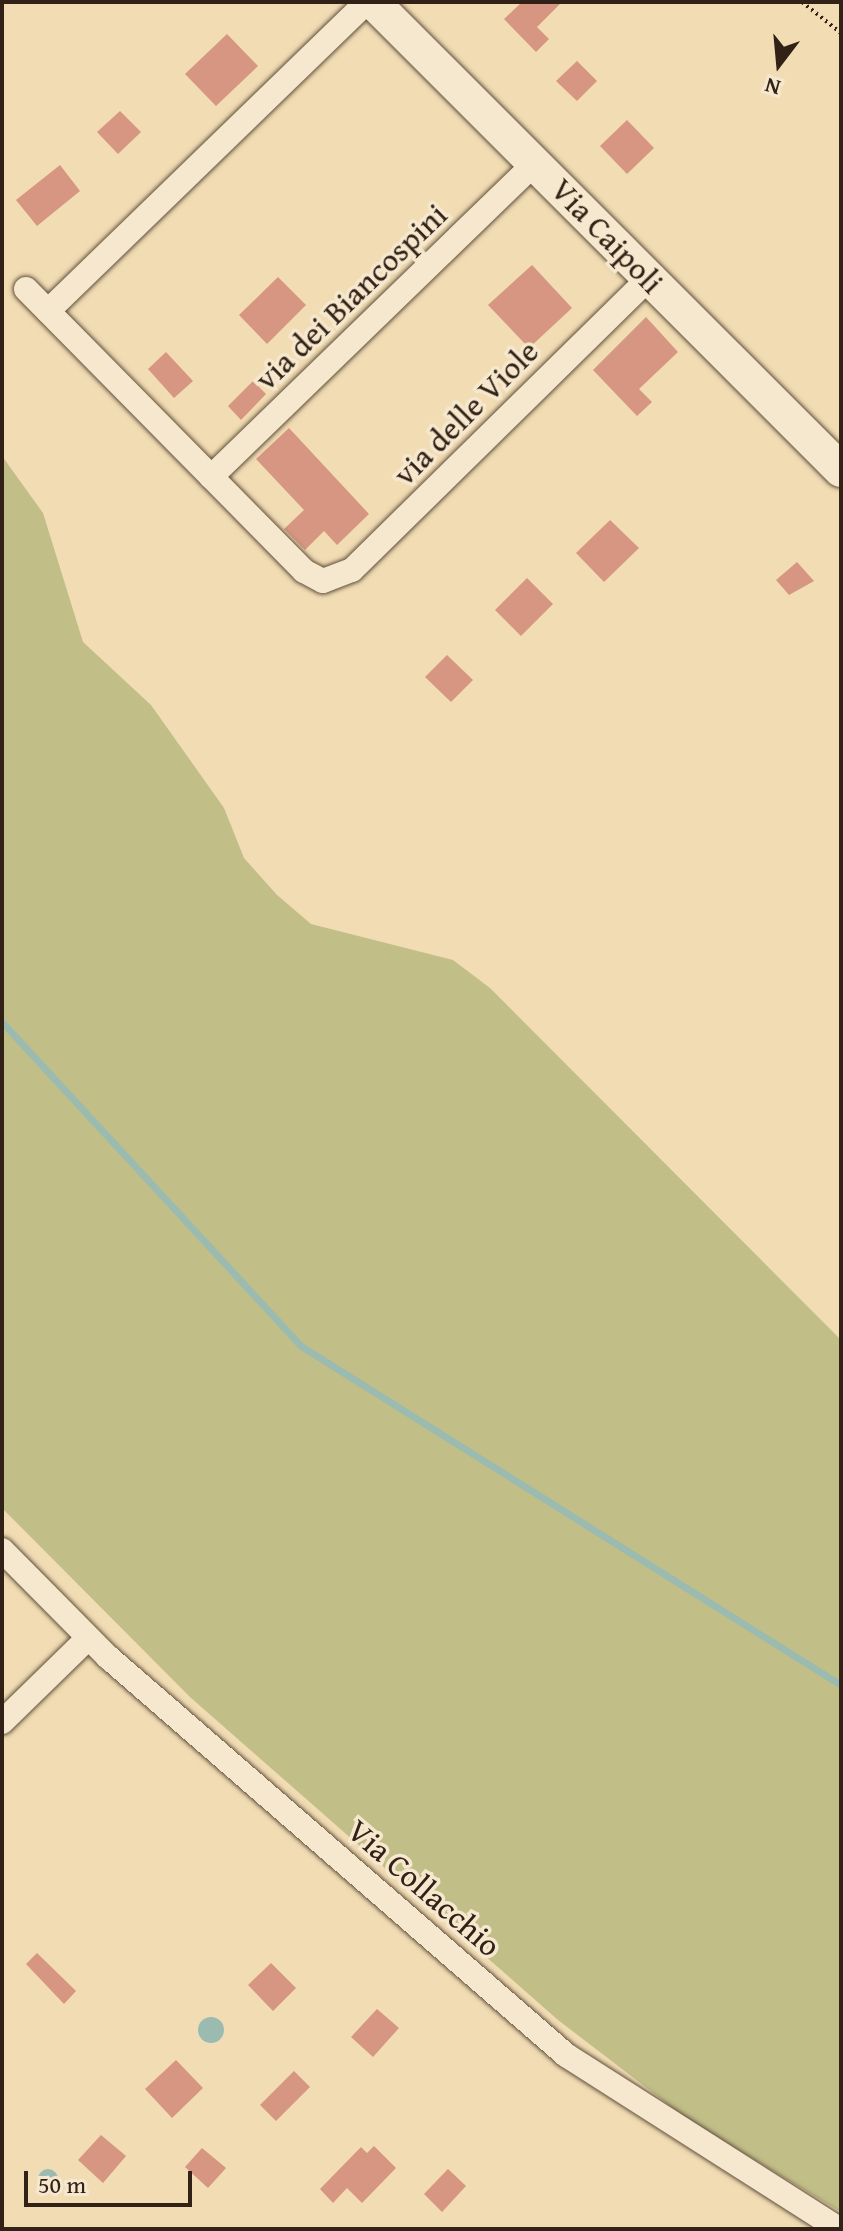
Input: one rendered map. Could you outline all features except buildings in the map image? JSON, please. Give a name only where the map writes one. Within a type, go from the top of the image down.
[{"type":"street","name":"Via Caipoli","points":[[370,2],[841,470]]},
{"type":"street","points":[[48,311],[370,2]]},
{"type":"street","name":"via dei Biancospini","points":[[211,477],[535,163]]},
{"type":"street","name":"via delle Viole","points":[[211,477],[304,571],[323,581],[352,570],[648,279]]},
{"type":"street","points":[[26,289],[211,477]]},
{"type":"street","name":"Via Collacchio","points":[[2,1550],[88,1638],[573,2061],[839,2229]]},
{"type":"street","points":[[2,1722],[88,1638]]},
{"type":"path","points":[[802,2],[841,33]]},
{"type":"shaded area","points":[[2,456],[43,513],[83,642],[151,705],[224,808],[244,858],[277,895],[311,924],[453,960],[490,988],[841,1340],[841,2212],[690,2121],[558,2020],[190,1697],[2,1508]]},
{"type":"water","points":[[211,2017],[220,2021],[224,2030],[220,2039],[211,2043],[202,2039],[198,2030],[202,2021]]},
{"type":"water","points":[[48,2169],[55,2172],[58,2179],[55,2186],[48,2189],[41,2186],[38,2179],[41,2172]]},
{"type":"waterway","points":[[2,1022],[301,1346],[841,1685]]}]
